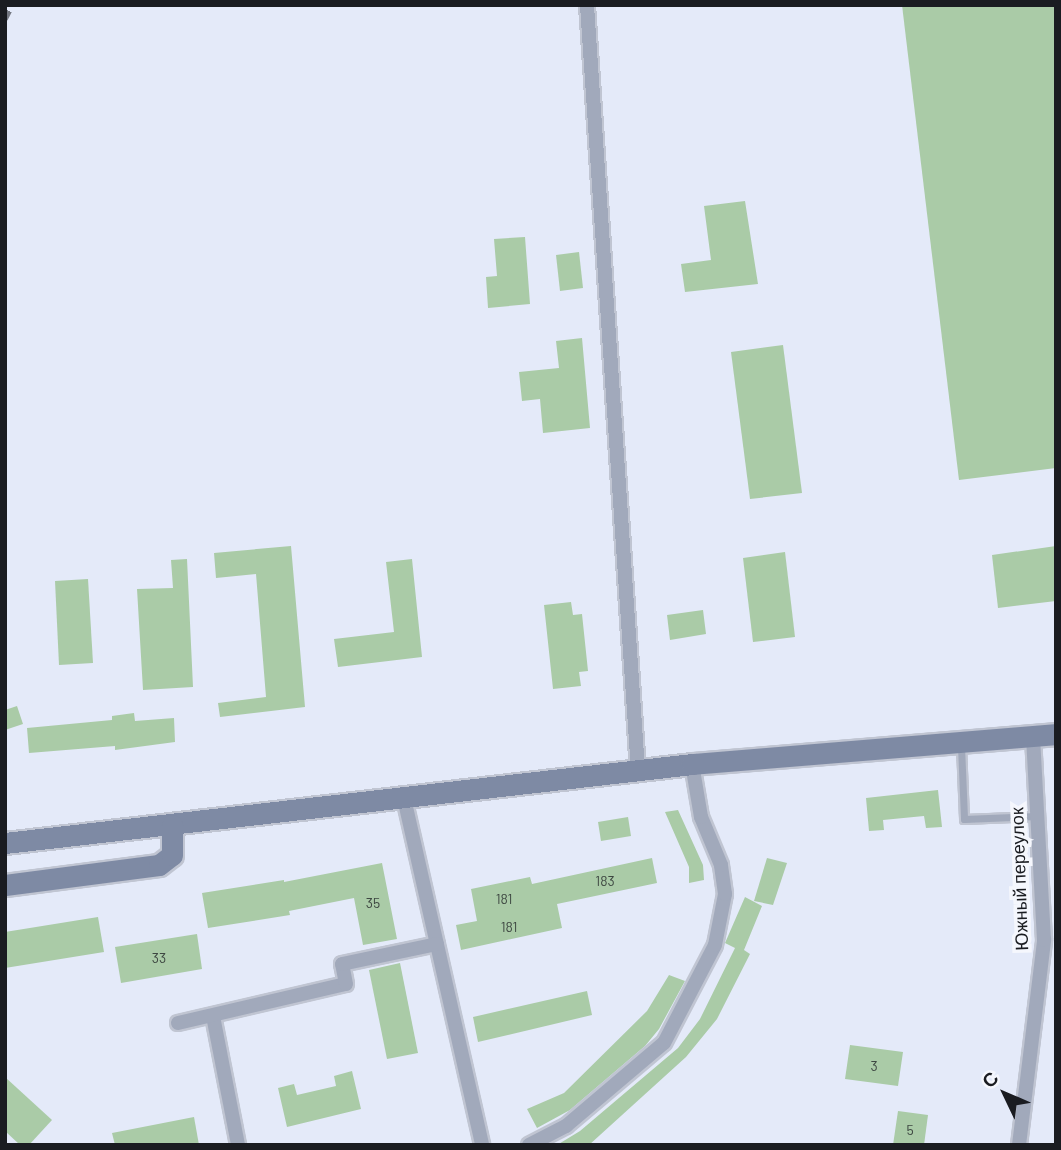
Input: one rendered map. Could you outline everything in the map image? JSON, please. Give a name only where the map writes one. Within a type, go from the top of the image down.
[{"type":"main road","points":[[5,843],[692,764],[1056,734]]},
{"type":"main road","points":[[5,885],[159,865],[172,855],[172,825]]},
{"type":"street","points":[[587,5],[638,771]]},
{"type":"street","name":"Южный переулок","points":[[1019,1145],[1044,940],[1033,737]]},
{"type":"street","points":[[529,1145],[566,1126],[664,1043],[715,945],[725,894],[721,865],[701,817],[692,764]]},
{"type":"street","points":[[404,798],[482,1145]]},
{"type":"street","points":[[178,1023],[346,984],[342,964],[437,944]]},
{"type":"street","points":[[213,1016],[238,1145]]},
{"type":"lane","points":[[961,743],[964,819],[1037,816]]},
{"type":"building","points":[[902,5],[1056,5],[1056,468],[959,480]]},
{"type":"building","points":[[745,201],[758,284],[685,292],[681,264],[711,260],[704,206]]},
{"type":"building","points":[[525,237],[530,304],[488,308],[486,277],[497,276],[494,239]]},
{"type":"building","points":[[579,252],[583,288],[560,291],[556,255]]},
{"type":"building","points":[[582,338],[590,428],[543,433],[540,399],[522,401],[519,372],[559,368],[556,341]]},
{"type":"building","points":[[783,345],[802,493],[750,499],[731,352]]},
{"type":"building","points":[[291,546],[305,707],[220,717],[218,703],[266,697],[256,574],[216,578],[214,553]]},
{"type":"building","points":[[1056,546],[1056,601],[998,608],[992,555]]},
{"type":"building","points":[[785,552],[795,637],[753,642],[743,558]]},
{"type":"building","points":[[187,559],[193,687],[143,690],[137,589],[173,588],[171,560]]},
{"type":"building","points":[[412,559],[422,657],[338,667],[334,639],[394,632],[386,562]]},
{"type":"building","points":[[88,579],[93,663],[59,665],[55,581]]},
{"type":"building","points":[[571,602],[573,615],[582,614],[588,671],[579,672],[581,686],[553,689],[544,605]]},
{"type":"building","points":[[703,610],[706,634],[670,640],[667,615]]},
{"type":"building","points":[[17,706],[23,724],[5,730],[5,710]]},
{"type":"building","points":[[134,713],[135,721],[174,718],[175,742],[115,750],[115,746],[29,753],[27,728],[112,720],[112,716]]},
{"type":"building","points":[[938,790],[942,827],[926,828],[924,816],[883,820],[884,830],[869,831],[866,798]]},
{"type":"building","points":[[678,810],[703,865],[704,880],[689,883],[689,867],[665,812]]},
{"type":"building","points":[[628,817],[631,836],[601,841],[598,822]]},
{"type":"building","points":[[652,858],[657,883],[557,904],[562,928],[461,950],[456,925],[477,921],[471,889],[530,877],[532,884]]},
{"type":"building","points":[[767,858],[787,863],[773,905],[754,901]]},
{"type":"building","points":[[382,863],[397,939],[363,945],[354,898],[289,911],[290,915],[208,928],[202,893],[284,882]]},
{"type":"building","points":[[745,897],[762,906],[744,950],[750,954],[717,1019],[686,1057],[589,1145],[557,1145],[580,1131],[678,1048],[700,1019],[735,948],[725,943]]},
{"type":"building","points":[[98,917],[104,952],[5,968],[5,932]]},
{"type":"building","points":[[197,934],[202,969],[121,983],[115,947]]},
{"type":"building","points":[[400,963],[418,1053],[387,1059],[369,970]]},
{"type":"building","points":[[669,975],[685,981],[659,1029],[645,1046],[570,1110],[537,1128],[527,1109],[564,1093],[647,1011]]},
{"type":"building","points":[[587,991],[592,1015],[478,1042],[473,1017]]},
{"type":"building","points":[[850,1045],[903,1052],[898,1086],[845,1079]]},
{"type":"building","points":[[352,1071],[361,1109],[287,1127],[278,1088],[294,1084],[297,1095],[336,1086],[334,1076]]},
{"type":"building","points":[[5,1077],[52,1120],[29,1145],[20,1145],[5,1131]]},
{"type":"building","points":[[898,1111],[928,1115],[924,1145],[893,1145]]},
{"type":"building","points":[[194,1117],[199,1145],[115,1145],[112,1133]]},
{"type":"railway","points":[[5,19],[12,5]]}]
